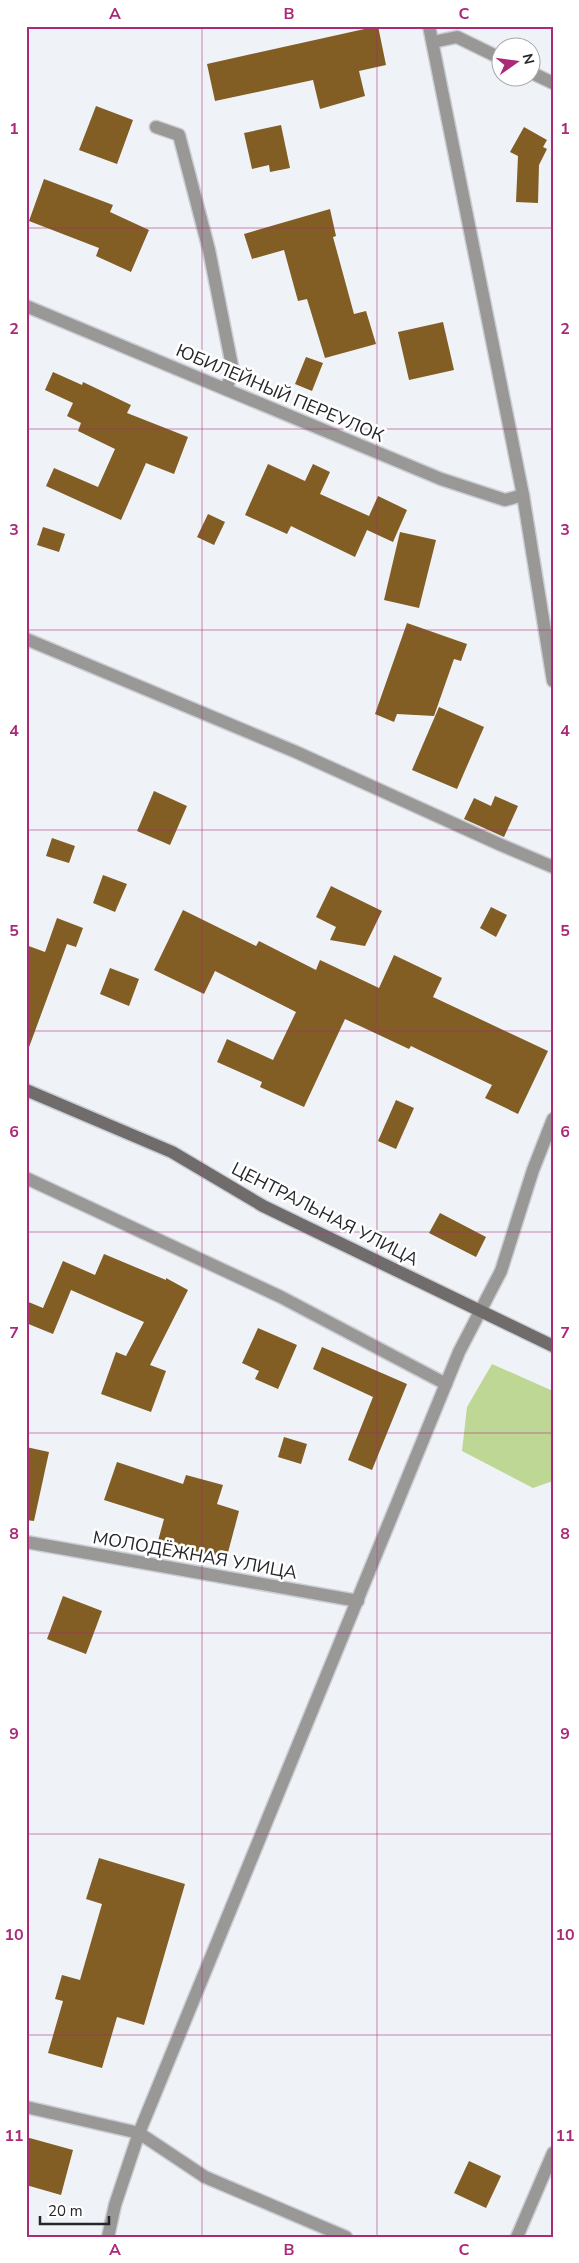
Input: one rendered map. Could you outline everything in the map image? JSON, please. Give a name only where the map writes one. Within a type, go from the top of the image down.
[{"type":"street","points":[[429,26],[549,632],[553,682]]},
{"type":"street","points":[[433,42],[457,37],[492,54]]},
{"type":"street","points":[[156,127],[179,135],[209,250],[233,371],[226,389]]},
{"type":"street","name":"ЮБИЛЕЙНЫЙ ПЕРЕУЛОК","points":[[26,306],[441,479],[505,500],[523,495]]},
{"type":"street","points":[[26,639],[296,752],[553,867]]},
{"type":"street","name":"ЦЕНТРАЛЬНАЯ УЛИЦА","points":[[26,1090],[172,1152],[263,1206],[553,1346]]},
{"type":"street","points":[[108,2237],[115,2205],[139,2133],[446,1384],[480,1312],[502,1271],[533,1170],[553,1119]]},
{"type":"street","points":[[26,1178],[281,1297],[446,1384]]},
{"type":"street","name":"МОЛОДЁЖНАЯ УЛИЦА","points":[[26,1542],[358,1601]]},
{"type":"street","points":[[26,2107],[139,2133],[205,2177],[346,2237]]},
{"type":"street","points":[[518,2237],[553,2153]]},
{"type":"green space","points":[[492,1364],[553,1391],[553,1481],[533,1488],[462,1451],[467,1407]]},
{"type":"building","points":[[378,26],[386,65],[359,71],[365,96],[320,109],[313,80],[215,101],[207,64]]},
{"type":"building","points":[[96,106],[133,120],[117,164],[79,150]]},
{"type":"building","points":[[281,125],[290,168],[270,172],[269,165],[252,169],[244,133]]},
{"type":"building","points":[[524,127],[547,140],[543,147],[547,149],[539,165],[538,203],[516,202],[518,156],[510,152]]},
{"type":"building","points":[[44,179],[113,205],[110,212],[149,230],[131,272],[96,256],[99,248],[29,221]]},
{"type":"building","points":[[330,209],[336,236],[333,237],[354,314],[366,311],[376,344],[325,358],[307,299],[298,301],[284,250],[252,259],[244,234]]},
{"type":"building","points":[[443,322],[454,370],[409,380],[398,332]]},
{"type":"building","points":[[306,357],[323,363],[312,391],[295,384]]},
{"type":"building","points":[[53,372],[82,385],[83,382],[131,405],[127,413],[188,437],[174,474],[146,463],[121,520],[46,486],[54,468],[98,487],[115,449],[78,431],[81,423],[67,416],[73,403],[45,390]]},
{"type":"building","points":[[268,464],[305,481],[313,464],[330,472],[320,494],[369,516],[378,496],[407,510],[393,542],[367,530],[355,557],[291,526],[287,534],[245,515]]},
{"type":"building","points":[[208,514],[225,522],[214,545],[197,537]]},
{"type":"building","points":[[43,527],[65,534],[59,552],[37,545]]},
{"type":"building","points":[[400,532],[436,540],[419,608],[384,600]]},
{"type":"building","points":[[407,623],[467,644],[461,661],[454,659],[434,716],[397,714],[394,722],[375,714]]},
{"type":"building","points":[[439,707],[484,727],[457,789],[412,770]]},
{"type":"building","points":[[154,791],[187,806],[170,845],[137,831]]},
{"type":"building","points":[[495,796],[518,806],[504,837],[464,819],[474,798],[491,806]]},
{"type":"building","points":[[52,838],[75,846],[69,863],[46,856]]},
{"type":"building","points":[[103,875],[127,884],[115,912],[93,903]]},
{"type":"building","points":[[331,886],[382,911],[365,946],[330,940],[336,927],[316,917]]},
{"type":"building","points":[[491,907],[507,915],[496,937],[480,928]]},
{"type":"building","points":[[183,910],[256,946],[259,941],[316,970],[320,960],[379,988],[394,955],[442,978],[433,997],[548,1051],[518,1114],[485,1098],[492,1085],[411,1046],[409,1049],[345,1019],[304,1107],[260,1087],[262,1082],[217,1062],[227,1039],[273,1060],[296,1012],[215,971],[204,994],[154,970]]},
{"type":"building","points":[[57,918],[83,928],[76,947],[67,944],[28,1050],[26,1050],[26,945],[45,952]]},
{"type":"building","points":[[110,968],[139,979],[129,1006],[100,994]]},
{"type":"building","points":[[396,1100],[414,1108],[396,1149],[378,1141]]},
{"type":"building","points":[[440,1213],[486,1237],[476,1257],[429,1233]]},
{"type":"building","points":[[104,1254],[166,1280],[166,1278],[188,1290],[150,1365],[166,1371],[151,1412],[101,1394],[116,1352],[126,1356],[144,1322],[71,1290],[53,1334],[26,1323],[26,1301],[43,1308],[63,1261],[95,1275]]},
{"type":"building","points":[[258,1328],[297,1345],[278,1389],[255,1379],[259,1371],[242,1363]]},
{"type":"building","points":[[322,1347],[407,1384],[372,1470],[348,1460],[373,1397],[313,1369]]},
{"type":"building","points":[[284,1437],[307,1444],[301,1464],[278,1457]]},
{"type":"building","points":[[26,1447],[49,1452],[34,1521],[26,1520]]},
{"type":"building","points":[[117,1462],[183,1484],[186,1475],[223,1485],[217,1504],[239,1511],[226,1560],[158,1541],[164,1519],[104,1500]]},
{"type":"building","points":[[63,1596],[102,1611],[86,1654],[47,1639]]},
{"type":"building","points":[[99,1858],[185,1884],[144,2025],[117,2017],[102,2068],[48,2053],[63,2001],[55,1999],[62,1975],[80,1980],[102,1904],[86,1899]]},
{"type":"building","points":[[26,2137],[73,2150],[61,2195],[26,2185]]},
{"type":"building","points":[[469,2161],[501,2176],[486,2208],[454,2193]]}]
